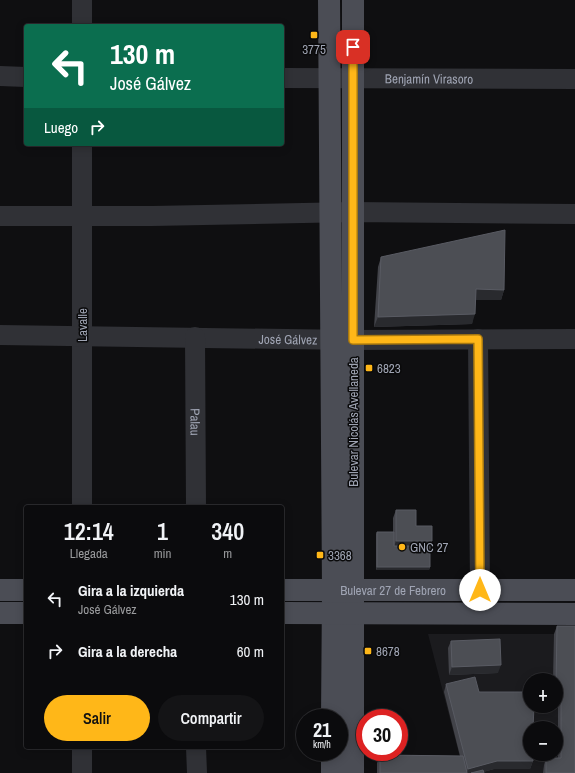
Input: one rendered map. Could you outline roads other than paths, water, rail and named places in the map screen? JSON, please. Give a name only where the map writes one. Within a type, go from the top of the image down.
[{"type":"main road","name":"Bulevar Nicolás Avellaneda","points":[[329,0],[331,339],[343,590]]},
{"type":"main road","name":"Bulevar Nicolás Avellaneda","points":[[333,709],[342,614],[353,340],[353,0]]},
{"type":"main road","points":[[0,590],[24,590]]},
{"type":"main road","name":"Bulevar 27 de Febrero","points":[[284,590],[575,590]]},
{"type":"main road","points":[[0,613],[24,613]]},
{"type":"main road","name":"Bulevar 27 de Febrero","points":[[284,613],[575,614]]},
{"type":"main road","name":"Bulevar Nicolás Avellaneda","points":[[342,614],[353,773]]},
{"type":"main road","points":[[332,761],[332,773]]},
{"type":"street","points":[[82,0],[82,24]]},
{"type":"street","points":[[0,76],[24,77]]},
{"type":"street","name":"Benjamín Virasoro","points":[[284,78],[575,79]]},
{"type":"street","name":"Lavalle","points":[[82,146],[82,505]]},
{"type":"street","points":[[0,216],[152,216],[352,212],[575,214]]},
{"type":"street","name":"José Gálvez","points":[[0,335],[353,340],[575,339]]},
{"type":"street","name":"Palau","points":[[195,337],[196,505]]},
{"type":"street","points":[[478,339],[480,590]]},
{"type":"street","points":[[82,749],[82,773]]},
{"type":"street","points":[[196,749],[197,773]]},
{"type":"place","name":"3775","points":[[314,35]]},
{"type":"place","name":"6823","points":[[369,368]]},
{"type":"place","name":"GNC 27","points":[[402,547]]},
{"type":"place","name":"3368","points":[[320,555]]},
{"type":"place","name":"8678","points":[[368,651]]}]
